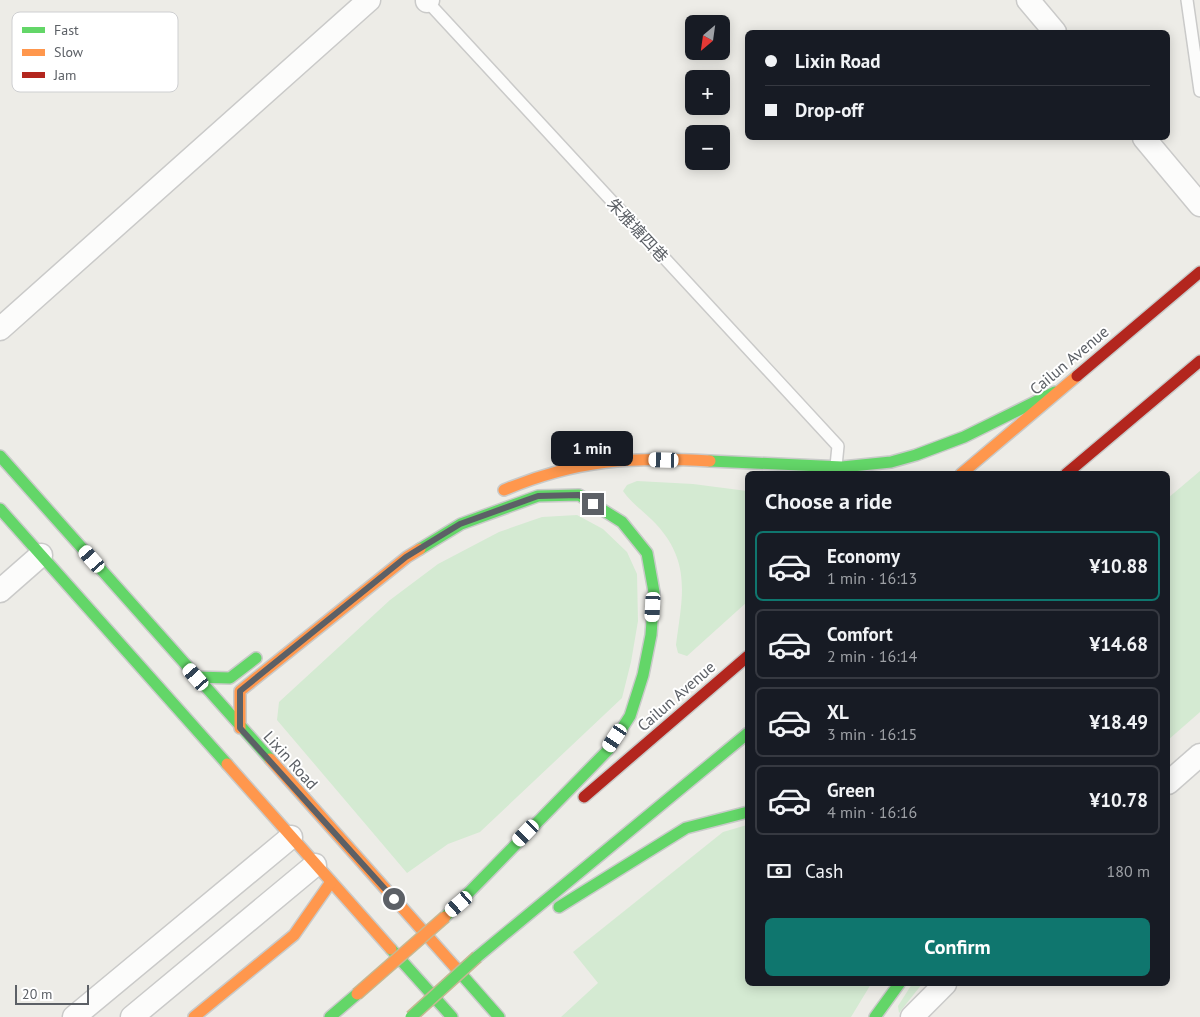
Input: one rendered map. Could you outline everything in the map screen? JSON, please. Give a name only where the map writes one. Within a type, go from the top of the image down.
[{"type":"main road","name":"Cailun Avenue","points":[[964,471],[1055,392],[1200,272]]},
{"type":"main road","points":[[1070,471],[1200,361]]},
{"type":"main road","points":[[492,495],[529,479],[575,468],[630,459],[865,466],[906,459],[945,446],[1055,392]]},
{"type":"main road","name":"Lixin Road","points":[[0,456],[240,728],[500,1017]]},
{"type":"main road","points":[[240,728],[240,691],[406,557],[460,524],[538,496],[579,495],[622,522],[647,553],[654,592],[651,636],[643,675],[630,716],[608,750],[445,917]]},
{"type":"main road","points":[[0,509],[452,1017]]},
{"type":"main road","points":[[196,677],[230,678],[261,653]]},
{"type":"main road","name":"Cailun Avenue","points":[[572,807],[745,659]]},
{"type":"main road","points":[[411,1017],[476,958],[745,735]]},
{"type":"main road","points":[[476,958],[686,828],[745,813]]},
{"type":"main road","points":[[330,1017],[550,826]]},
{"type":"main road","points":[[194,1017],[294,935],[331,882]]},
{"type":"main road","points":[[875,1017],[898,986]]},
{"type":"main road","points":[[864,1017],[878,992]]},
{"type":"street","points":[[0,329],[370,0]]},
{"type":"street","points":[[1028,0],[1053,30]]},
{"type":"street","points":[[1146,140],[1200,204]]},
{"type":"street","points":[[0,591],[41,555]]},
{"type":"street","points":[[1170,781],[1200,755]]},
{"type":"street","points":[[74,1017],[291,837]]},
{"type":"street","points":[[132,1017],[315,865]]},
{"type":"street","points":[[912,1017],[943,986]]},
{"type":"lane","name":"朱雅塘四巷","points":[[427,0],[838,446],[836,466]]},
{"type":"lane","points":[[1187,0],[1200,91]]},
{"type":"green space","points":[[1200,471],[1200,712],[1170,738],[1170,496]]},
{"type":"green space","points":[[637,481],[693,484],[745,491],[745,604],[687,656],[678,653],[676,645],[682,596],[680,567],[667,538],[656,524],[623,491],[627,485]]},
{"type":"green space","points":[[577,515],[603,529],[627,552],[637,574],[638,621],[622,698],[480,832],[448,844],[407,873],[277,720],[279,702],[390,600],[438,564],[499,532],[542,517]]},
{"type":"green space","points":[[745,826],[745,986],[870,986],[851,1017],[561,1017],[598,983],[573,952],[723,832]]},
{"type":"green space","points":[[911,986],[920,986],[899,1013],[898,1006]]},
{"type":"traffic: fast","points":[[710,461],[842,467],[891,462],[964,437],[1055,392]]},
{"type":"traffic: fast","points":[[0,456],[270,759]]},
{"type":"traffic: fast","points":[[420,549],[461,524],[538,496],[579,495],[622,522],[647,553],[654,592],[651,635],[643,675],[630,716],[608,750],[445,917]]},
{"type":"traffic: fast","points":[[0,509],[227,764]]},
{"type":"traffic: fast","points":[[196,677],[230,678],[256,658]]},
{"type":"traffic: fast","points":[[477,957],[745,735]]},
{"type":"traffic: fast","points":[[559,907],[686,828],[745,813]]},
{"type":"traffic: fast","points":[[391,949],[452,1017]]},
{"type":"traffic: fast","points":[[411,1017],[477,957]]},
{"type":"traffic: fast","points":[[455,967],[499,1017]]},
{"type":"traffic: fast","points":[[875,1017],[898,986]]},
{"type":"traffic: fast","points":[[330,1017],[357,994]]},
{"type":"traffic: slow","points":[[965,471],[1077,376]]},
{"type":"traffic: slow","points":[[504,490],[556,472],[605,462],[655,459],[710,461]]},
{"type":"traffic: slow","points":[[240,728],[240,691],[407,557],[420,549]]},
{"type":"traffic: slow","points":[[270,759],[455,967]]},
{"type":"traffic: slow","points":[[227,764],[391,949]]},
{"type":"traffic: slow","points":[[194,1017],[294,935],[331,882]]},
{"type":"traffic: slow","points":[[357,994],[445,917]]},
{"type":"traffic: jam","points":[[1077,376],[1200,272]]},
{"type":"traffic: jam","points":[[1070,471],[1200,361]]},
{"type":"traffic: jam","points":[[584,797],[745,659]]},
{"type":"route","points":[[394,899],[240,728],[240,691],[406,557],[460,524],[538,496],[579,495],[593,504]]}]
